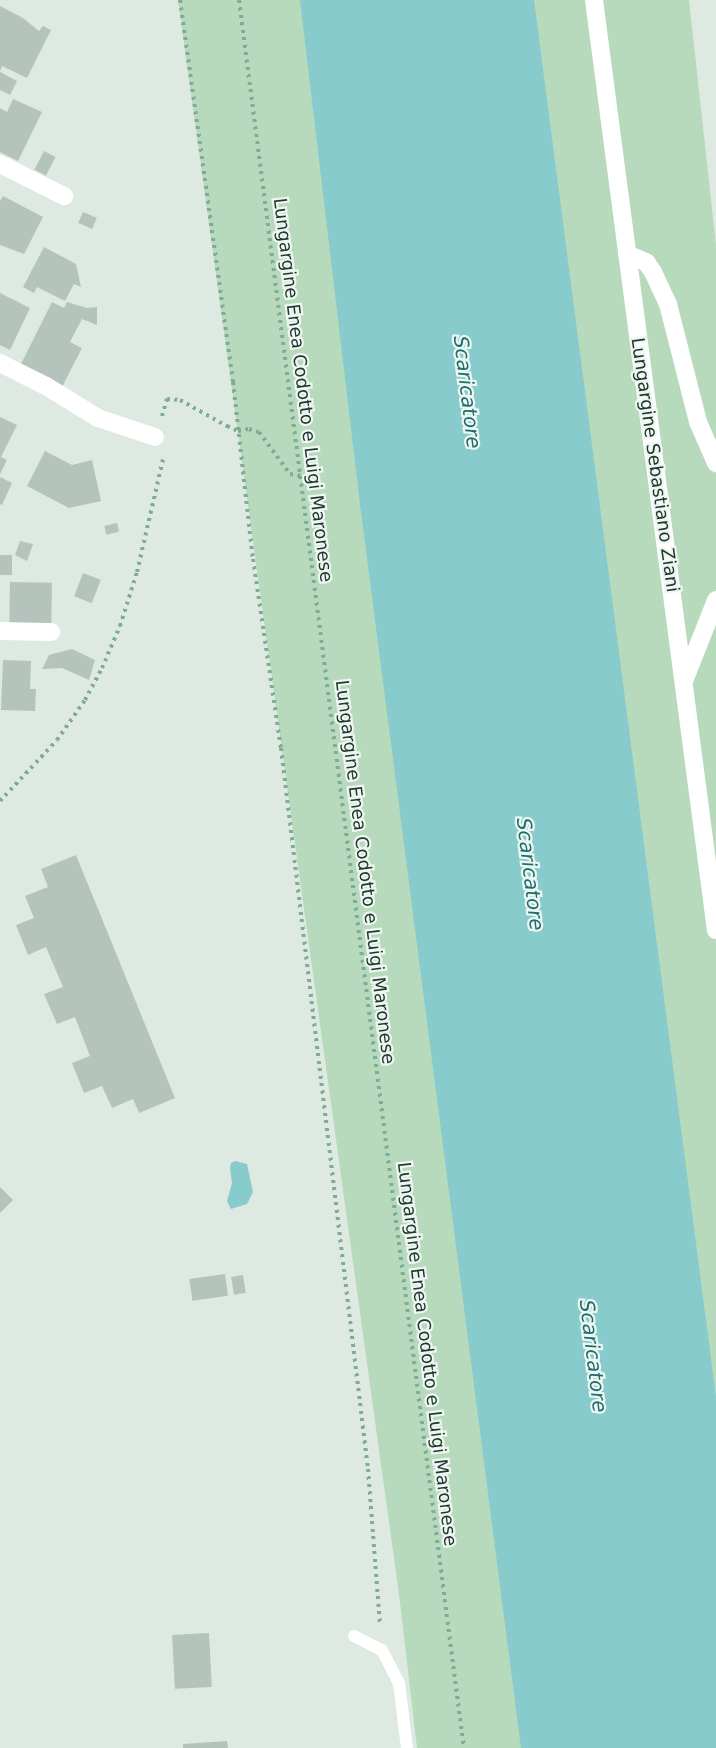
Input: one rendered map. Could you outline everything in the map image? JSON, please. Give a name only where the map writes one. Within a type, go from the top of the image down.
[{"type":"street","name":"Lungargine Sebastiano Ziani","points":[[594,0],[716,930]]},
{"type":"street","points":[[0,164],[64,196]]},
{"type":"street","points":[[627,254],[646,262],[668,304],[698,422],[716,463]]},
{"type":"street","points":[[0,363],[98,418],[155,437]]},
{"type":"street","points":[[684,681],[716,600]]},
{"type":"street","points":[[0,631],[51,632]]},
{"type":"lane","points":[[354,1636],[382,1650],[399,1683],[407,1748]]},
{"type":"path","points":[[180,0],[281,748],[368,1469],[382,1650]]},
{"type":"path","name":"Lungargine Enea Codotto e Luigi Maronese","points":[[238,0],[302,476],[464,1748]]},
{"type":"path","points":[[0,801],[57,740],[85,700],[120,626],[137,572],[162,467],[164,451],[155,437],[167,399],[180,400],[238,431],[249,429],[259,432],[290,474],[302,476]]},
{"type":"green space","points":[[178,0],[689,0],[716,245],[716,1748],[417,1748],[399,1594]]},
{"type":"water","name":"Scaricatore","points":[[300,0],[534,0],[716,1397],[716,1748],[521,1748],[360,504]]},
{"type":"water","points":[[235,1161],[247,1164],[253,1192],[247,1204],[231,1209],[227,1201],[232,1183],[231,1163]]},
{"type":"building","points":[[0,6],[23,18],[39,31],[43,26],[51,30],[27,78],[2,66],[0,71]]},
{"type":"building","points":[[0,72],[17,81],[10,95],[0,90]]},
{"type":"building","points":[[13,99],[42,112],[18,161],[0,152],[0,108],[7,112]]},
{"type":"building","points":[[44,151],[56,157],[46,176],[34,170]]},
{"type":"building","points":[[3,196],[43,217],[24,254],[0,245],[0,201]]},
{"type":"building","points":[[83,212],[97,218],[92,229],[78,223]]},
{"type":"building","points":[[44,247],[76,264],[81,287],[74,284],[65,301],[37,287],[34,293],[23,287]]},
{"type":"building","points":[[0,293],[30,308],[10,350],[0,345]]},
{"type":"building","points":[[52,302],[64,308],[67,302],[87,308],[97,307],[97,325],[82,319],[70,342],[82,348],[62,387],[20,366]]},
{"type":"building","points":[[0,417],[17,425],[1,457],[7,460],[0,474]]},
{"type":"building","points":[[45,451],[72,465],[92,460],[101,501],[69,508],[27,486]]},
{"type":"building","points":[[0,477],[12,483],[2,505],[0,504]]},
{"type":"building","points":[[117,523],[119,532],[106,535],[104,526]]},
{"type":"building","points":[[20,541],[33,544],[27,561],[15,555]]},
{"type":"building","points":[[0,555],[12,555],[12,575],[0,575]]},
{"type":"building","points":[[83,573],[101,580],[92,603],[74,596]]},
{"type":"building","points":[[10,582],[52,583],[51,625],[9,624]]},
{"type":"building","points":[[72,649],[95,660],[89,680],[62,668],[42,669],[49,655]]},
{"type":"building","points":[[3,660],[31,661],[30,689],[36,689],[35,711],[1,710]]},
{"type":"building","points":[[76,855],[175,1098],[139,1113],[133,1099],[112,1108],[102,1086],[84,1093],[72,1063],[90,1056],[75,1017],[57,1024],[44,994],[63,987],[46,947],[28,955],[16,925],[34,918],[25,896],[48,887],[41,869]]},
{"type":"building","points":[[0,1187],[13,1200],[0,1213]]},
{"type":"building","points":[[225,1274],[228,1296],[192,1301],[189,1279]]},
{"type":"building","points":[[243,1275],[246,1293],[234,1295],[231,1277]]},
{"type":"building","points":[[209,1633],[212,1687],[175,1689],[172,1635]]},
{"type":"building","points":[[227,1741],[228,1748],[183,1748],[183,1744]]}]
